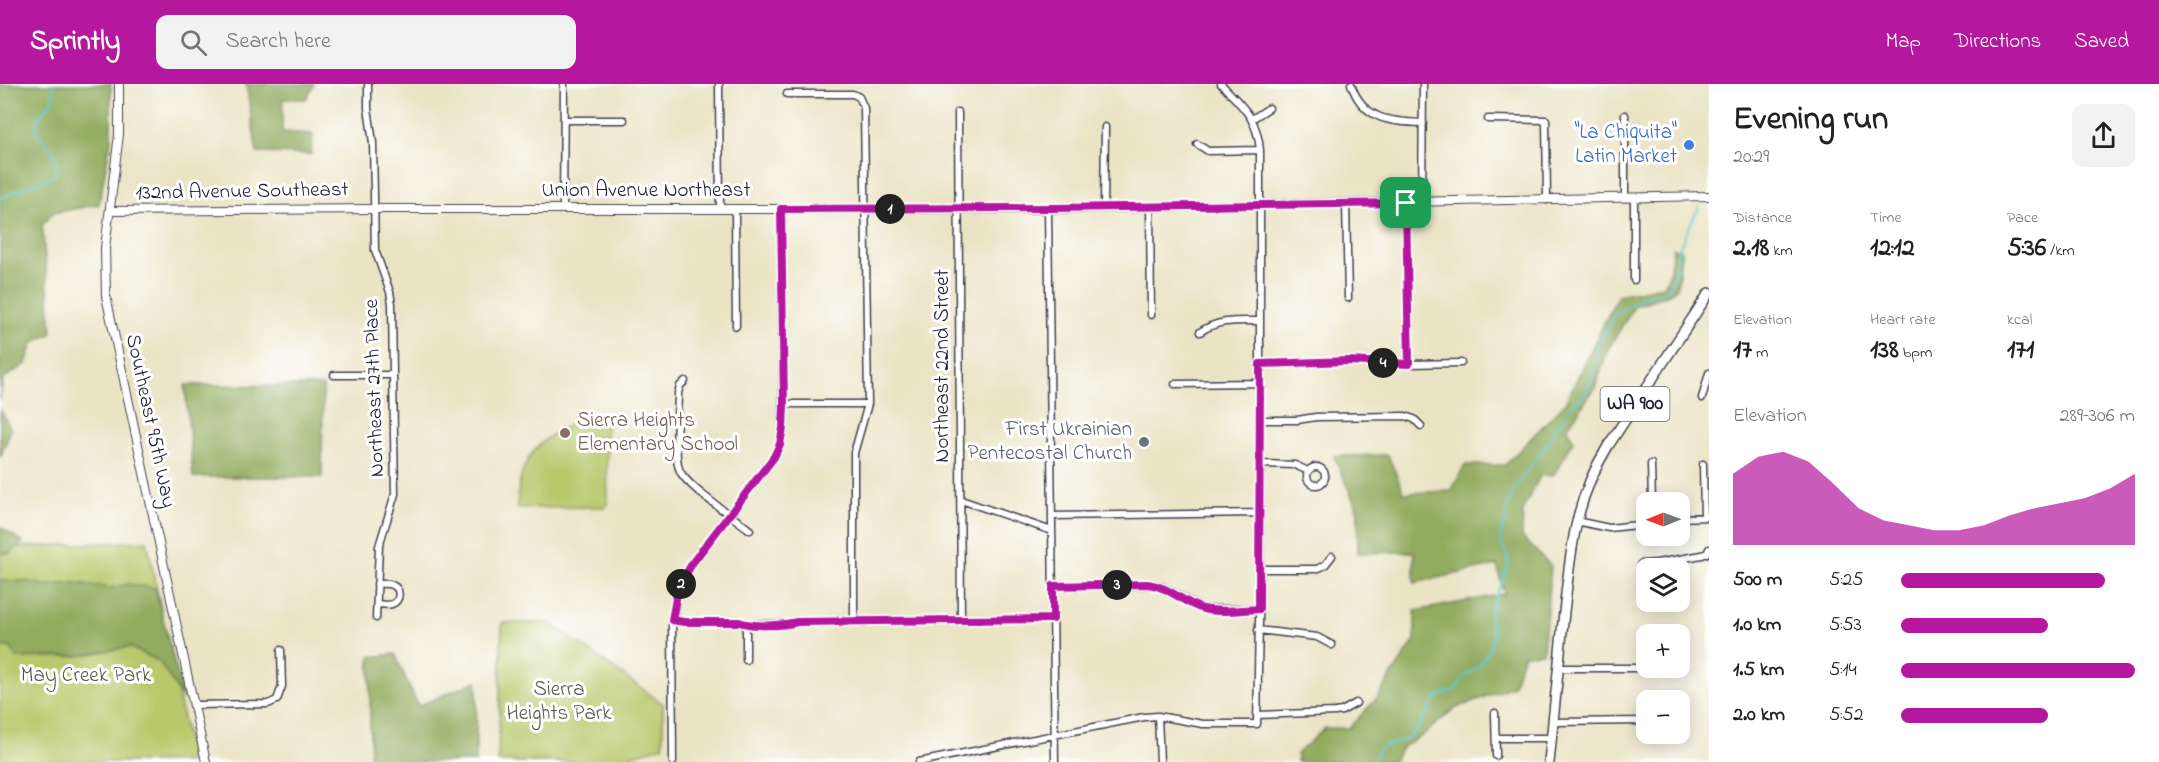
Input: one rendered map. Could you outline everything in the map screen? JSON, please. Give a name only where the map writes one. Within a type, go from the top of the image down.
[{"type":"main road","name":"WA 900","points":[[1549,762],[1576,521],[1584,492],[1596,465],[1709,293]]},
{"type":"street","name":"Southeast 95th Way","points":[[119,84],[119,134],[104,265],[107,307],[206,762]]},
{"type":"street","name":"Northeast 27th Place","points":[[368,84],[368,108],[373,143],[375,250],[392,304],[395,494],[379,546],[376,618]]},
{"type":"street","points":[[563,209],[564,84]]},
{"type":"street","points":[[719,84],[720,208]]},
{"type":"street","points":[[919,762],[1054,734],[1158,716],[1203,724],[1257,724],[1260,569],[1260,150],[1259,136],[1252,118],[1221,84]]},
{"type":"street","points":[[1352,84],[1362,103],[1374,115],[1389,121],[1423,123]]},
{"type":"street","points":[[1422,203],[1423,84]]},
{"type":"street","points":[[787,94],[845,92],[859,97],[864,108],[868,404],[854,453],[854,621]]},
{"type":"street","points":[[1252,118],[1269,108]]},
{"type":"street","name":"Northeast 22nd Street","points":[[958,112],[961,620]]},
{"type":"street","points":[[1624,115],[1634,280]]},
{"type":"street","points":[[1488,119],[1546,120],[1547,200]]},
{"type":"street","points":[[564,120],[624,120]]},
{"type":"street","points":[[1104,207],[1105,127]]},
{"type":"street","points":[[1197,144],[1208,151],[1260,150]]},
{"type":"street","name":"Union Avenue Northeast","points":[[374,209],[959,209],[1422,203],[1709,196]]},
{"type":"street","points":[[1347,203],[1348,298]]},
{"type":"street","points":[[1406,203],[1409,364]]},
{"type":"street","points":[[1150,207],[1151,315]]},
{"type":"street","points":[[1047,208],[1055,762]]},
{"type":"street","name":"132nd Avenue Southeast","points":[[110,211],[374,209]]},
{"type":"street","points":[[735,209],[736,327]]},
{"type":"street","points":[[674,762],[672,620],[674,603],[693,562],[774,457],[780,444],[784,404],[781,209]]},
{"type":"street","points":[[1200,332],[1222,321],[1260,321]]},
{"type":"street","points":[[1260,364],[1348,361],[1409,364],[1461,363]]},
{"type":"street","points":[[1702,398],[1709,373]]},
{"type":"street","points":[[334,375],[393,375]]},
{"type":"street","points":[[685,381],[678,393],[678,467],[680,472],[689,483],[750,530]]},
{"type":"street","points":[[1175,384],[1260,382]]},
{"type":"street","points":[[784,404],[868,404]]},
{"type":"street","points":[[1260,420],[1404,416],[1414,419],[1421,426]]},
{"type":"street","points":[[1260,464],[1295,465],[1308,471]]},
{"type":"street","points":[[1651,464],[1652,492]]},
{"type":"street","points":[[1690,518],[1706,517],[1703,464]]},
{"type":"street","points":[[961,500],[1052,531]]},
{"type":"street","points":[[1052,516],[1260,513]]},
{"type":"street","points":[[1576,521],[1610,528],[1636,525]]},
{"type":"street","points":[[1678,558],[1708,551]]},
{"type":"street","points":[[1260,569],[1317,569],[1332,556]]},
{"type":"street","points":[[377,584],[392,585],[397,588],[399,594],[397,601],[392,604],[377,604]]},
{"type":"street","points":[[1053,586],[1156,585],[1203,609],[1259,609]]},
{"type":"street","points":[[672,620],[746,624],[1053,619]]},
{"type":"street","points":[[746,624],[746,660]]},
{"type":"street","points":[[1258,630],[1317,637],[1332,645]]},
{"type":"street","points":[[194,705],[268,704],[277,700],[280,697],[282,686],[281,650]]},
{"type":"street","points":[[1558,668],[1636,668]]},
{"type":"street","points":[[1257,715],[1335,712],[1342,711],[1356,703]]},
{"type":"street","points":[[1496,713],[1496,756]]},
{"type":"street","points":[[1158,716],[1160,762]]},
{"type":"street","points":[[1553,722],[1636,721]]},
{"type":"street","points":[[1496,738],[1552,738]]},
{"type":"green space","points":[[0,84],[111,84],[111,140],[99,204],[53,213],[42,225],[52,333],[33,343],[26,364],[3,379],[0,400]]},
{"type":"green space","points":[[246,84],[314,84],[306,99],[283,99],[282,132],[313,134],[311,154],[257,153]]},
{"type":"green space","points":[[1673,248],[1682,250],[1677,287],[1669,294],[1635,305],[1608,349],[1595,388],[1567,428],[1574,441],[1553,476],[1541,475],[1523,509],[1522,537],[1551,566],[1543,653],[1524,654],[1513,686],[1454,709],[1423,735],[1403,747],[1392,762],[1297,762],[1297,754],[1325,728],[1349,728],[1377,698],[1415,640],[1415,611],[1504,594],[1497,565],[1414,583],[1414,552],[1358,553],[1358,511],[1334,456],[1388,455],[1404,493],[1451,491],[1465,465],[1505,465],[1565,403],[1618,295],[1663,286],[1669,275]]},
{"type":"green space","points":[[185,385],[323,386],[322,477],[193,477]]},
{"type":"green space","points":[[0,408],[11,430],[0,458]]},
{"type":"green space","points":[[606,417],[608,503],[605,507],[517,508],[519,483],[525,466],[541,443],[578,422]]},
{"type":"green space","points":[[0,527],[23,542],[11,553],[0,554]]},
{"type":"green space","name":"May Creek Park","points":[[147,541],[192,762],[0,762],[0,548]]},
{"type":"green space","points":[[0,580],[46,585],[77,583],[110,588],[127,584],[155,588],[184,700],[159,661],[129,647],[78,656],[17,658],[10,647],[0,647]]},
{"type":"green space","name":"Sierra Heights Park","points":[[502,623],[550,623],[663,704],[663,746],[612,762],[498,762]]},
{"type":"green space","points":[[395,654],[418,706],[477,681],[476,762],[370,762],[370,657]]},
{"type":"waterway","points":[[0,198],[48,179],[56,172],[55,154],[36,132],[38,118],[52,101],[53,84]]},
{"type":"waterway","points":[[1373,762],[1380,748],[1408,738],[1414,733],[1435,700],[1442,694],[1455,690],[1466,675],[1478,668],[1490,648],[1493,637],[1490,616],[1492,606],[1508,567],[1508,555],[1502,545],[1501,534],[1513,491],[1551,438],[1555,428],[1565,418],[1569,408],[1583,396],[1590,384],[1597,348],[1615,314],[1636,301],[1668,289],[1675,273],[1679,248],[1699,207]]},
{"type":"place","name":"\"La Chiquita\" Latin Market","points":[[1689,145]]},
{"type":"place","name":"Sierra Heights Elementary School","points":[[565,433]]},
{"type":"place","name":"First Ukrainian Pentecostal Church","points":[[1144,442]]},
{"type":"route","points":[[1406,203],[1409,364],[1348,361],[1260,364],[1259,609],[1203,609],[1163,587],[1148,584],[1053,586],[1053,619],[797,622],[788,624],[672,620],[678,588],[693,562],[767,468],[780,444],[784,404],[781,209],[1406,203]]}]
